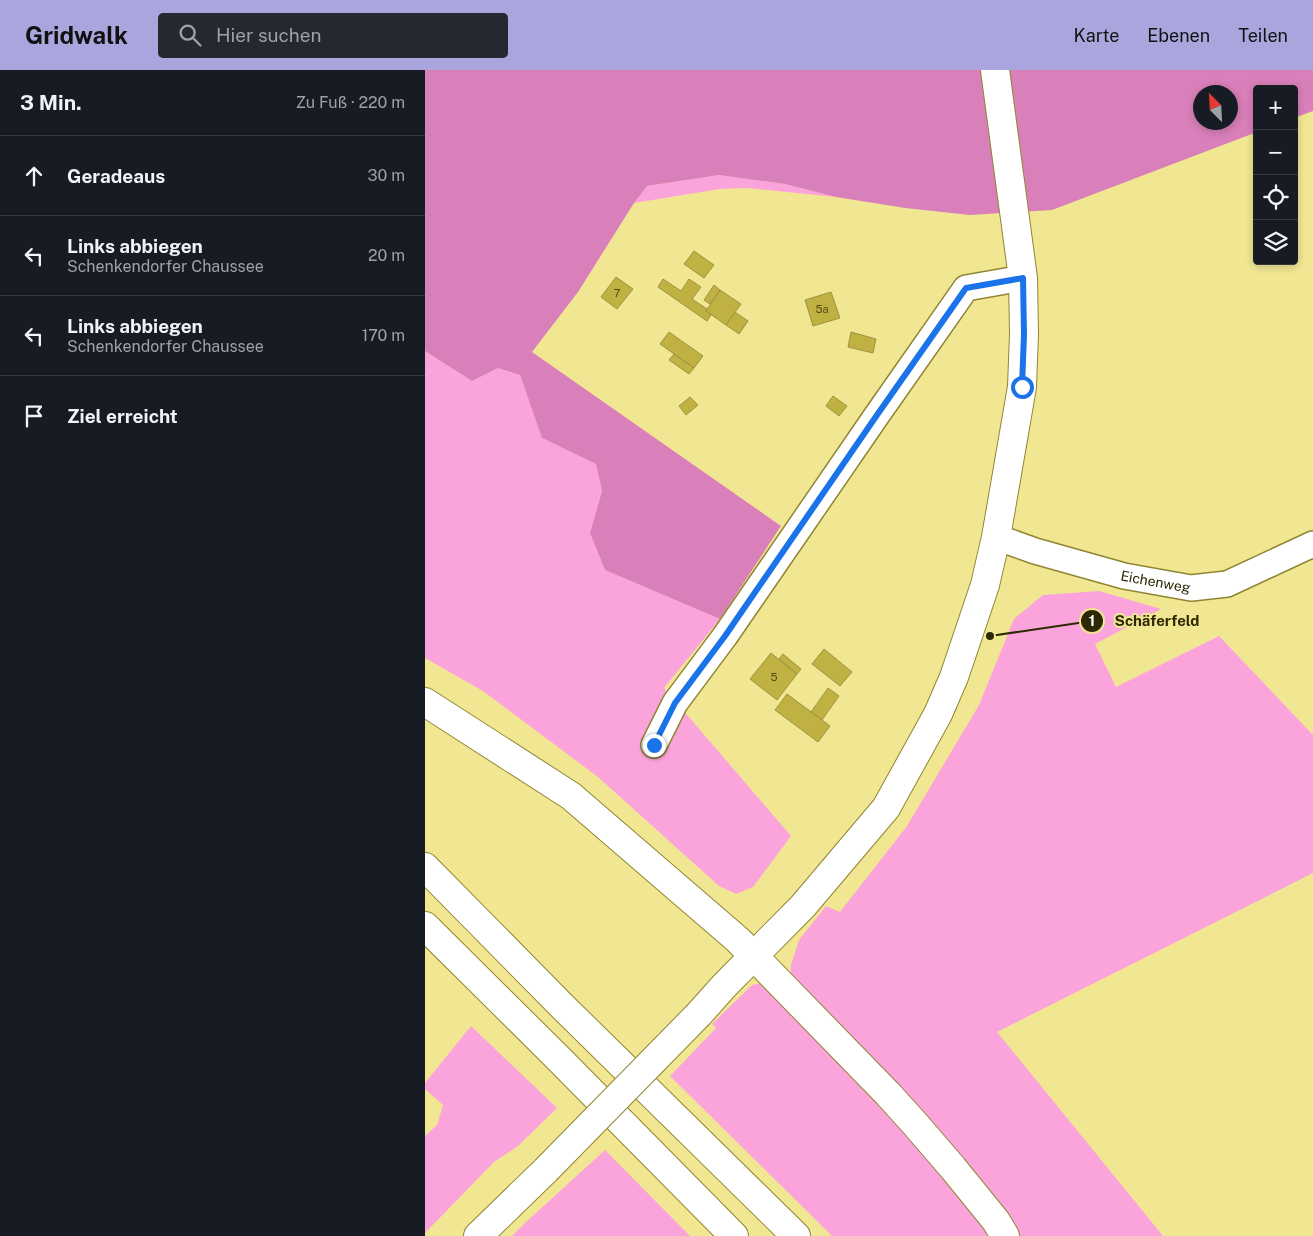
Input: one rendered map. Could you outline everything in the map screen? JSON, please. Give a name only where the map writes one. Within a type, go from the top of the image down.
[{"type":"main road","points":[[478,1236],[546,1170],[803,906],[887,808],[939,714],[954,677],[985,585],[996,537],[1022,387],[1024,334],[1023,278],[995,70]]},
{"type":"main road","points":[[425,702],[571,796],[731,933],[917,1125],[996,1221],[1005,1236]]},
{"type":"main road","points":[[425,867],[561,1005],[796,1236]]},
{"type":"main road","points":[[425,926],[559,1058],[734,1236]]},
{"type":"street","points":[[654,745],[675,703],[725,636],[966,288],[1023,278]]},
{"type":"street","name":"Eichenweg","points":[[996,537],[1035,551],[1124,576],[1191,588],[1227,584],[1312,546]]},
{"type":"shaded area","points":[[425,70],[1313,70],[1313,111],[1298,117],[1298,85],[1253,85],[1253,134],[1052,210],[970,215],[905,208],[836,197],[785,184],[719,175],[647,186],[634,203],[578,292],[532,352],[781,526],[720,619],[605,570],[590,533],[602,491],[596,464],[542,438],[520,375],[498,368],[472,381],[425,351]]},
{"type":"shaded area","points":[[719,175],[785,184],[836,197],[746,188],[720,189],[634,203],[647,186]]},
{"type":"shaded area","points":[[425,351],[472,381],[498,368],[520,375],[542,438],[596,464],[602,491],[590,533],[605,570],[720,619],[664,688],[791,836],[753,887],[736,894],[719,886],[598,777],[483,691],[425,658]]},
{"type":"shaded area","points":[[1099,591],[1161,609],[1095,644],[1116,687],[1219,636],[1313,735],[1313,873],[997,1032],[1163,1236],[1015,1236],[790,980],[791,965],[799,940],[826,906],[840,912],[907,826],[979,705],[1014,619],[1043,595]]},
{"type":"shaded area","points":[[760,983],[872,1092],[917,1142],[990,1236],[832,1236],[670,1076],[716,1028],[712,1024],[752,985]]},
{"type":"shaded area","points":[[471,1026],[557,1108],[518,1146],[494,1162],[425,1233],[425,1136],[437,1125],[443,1105],[425,1089],[425,1083]]},
{"type":"shaded area","points":[[605,1150],[690,1236],[512,1236],[525,1223]]},
{"type":"building","points":[[694,251],[714,265],[704,278],[684,264]]},
{"type":"building","points":[[616,277],[633,289],[617,309],[601,297]]},
{"type":"building","points":[[663,279],[681,291],[689,279],[701,287],[692,299],[707,309],[706,311],[711,315],[707,321],[658,287]]},
{"type":"building","points":[[714,285],[720,290],[710,304],[704,300]]},
{"type":"building","points":[[720,290],[741,304],[726,325],[706,311]]},
{"type":"building","points":[[831,292],[840,318],[813,326],[805,300]]},
{"type":"building","points":[[735,312],[748,321],[739,334],[726,325]]},
{"type":"building","points":[[669,332],[703,356],[694,368],[660,344]]},
{"type":"building","points":[[851,332],[876,339],[873,353],[848,347]]},
{"type":"building","points":[[674,354],[694,368],[689,374],[669,360]]},
{"type":"building","points":[[833,396],[847,406],[839,416],[826,406]]},
{"type":"building","points":[[690,397],[698,405],[686,415],[679,406]]},
{"type":"building","points":[[824,649],[852,672],[840,686],[812,664]]},
{"type":"building","points":[[771,653],[797,674],[777,700],[750,679]]},
{"type":"building","points":[[783,654],[801,669],[797,674],[779,659]]},
{"type":"building","points":[[828,688],[839,696],[822,720],[811,712]]},
{"type":"building","points":[[787,694],[830,726],[818,742],[775,710]]},
{"type":"place","name":"Schäferfeld","points":[[990,636]]},
{"type":"route","points":[[654,745],[675,703],[725,636],[966,288],[1023,278],[1024,334],[1022,387]]}]
